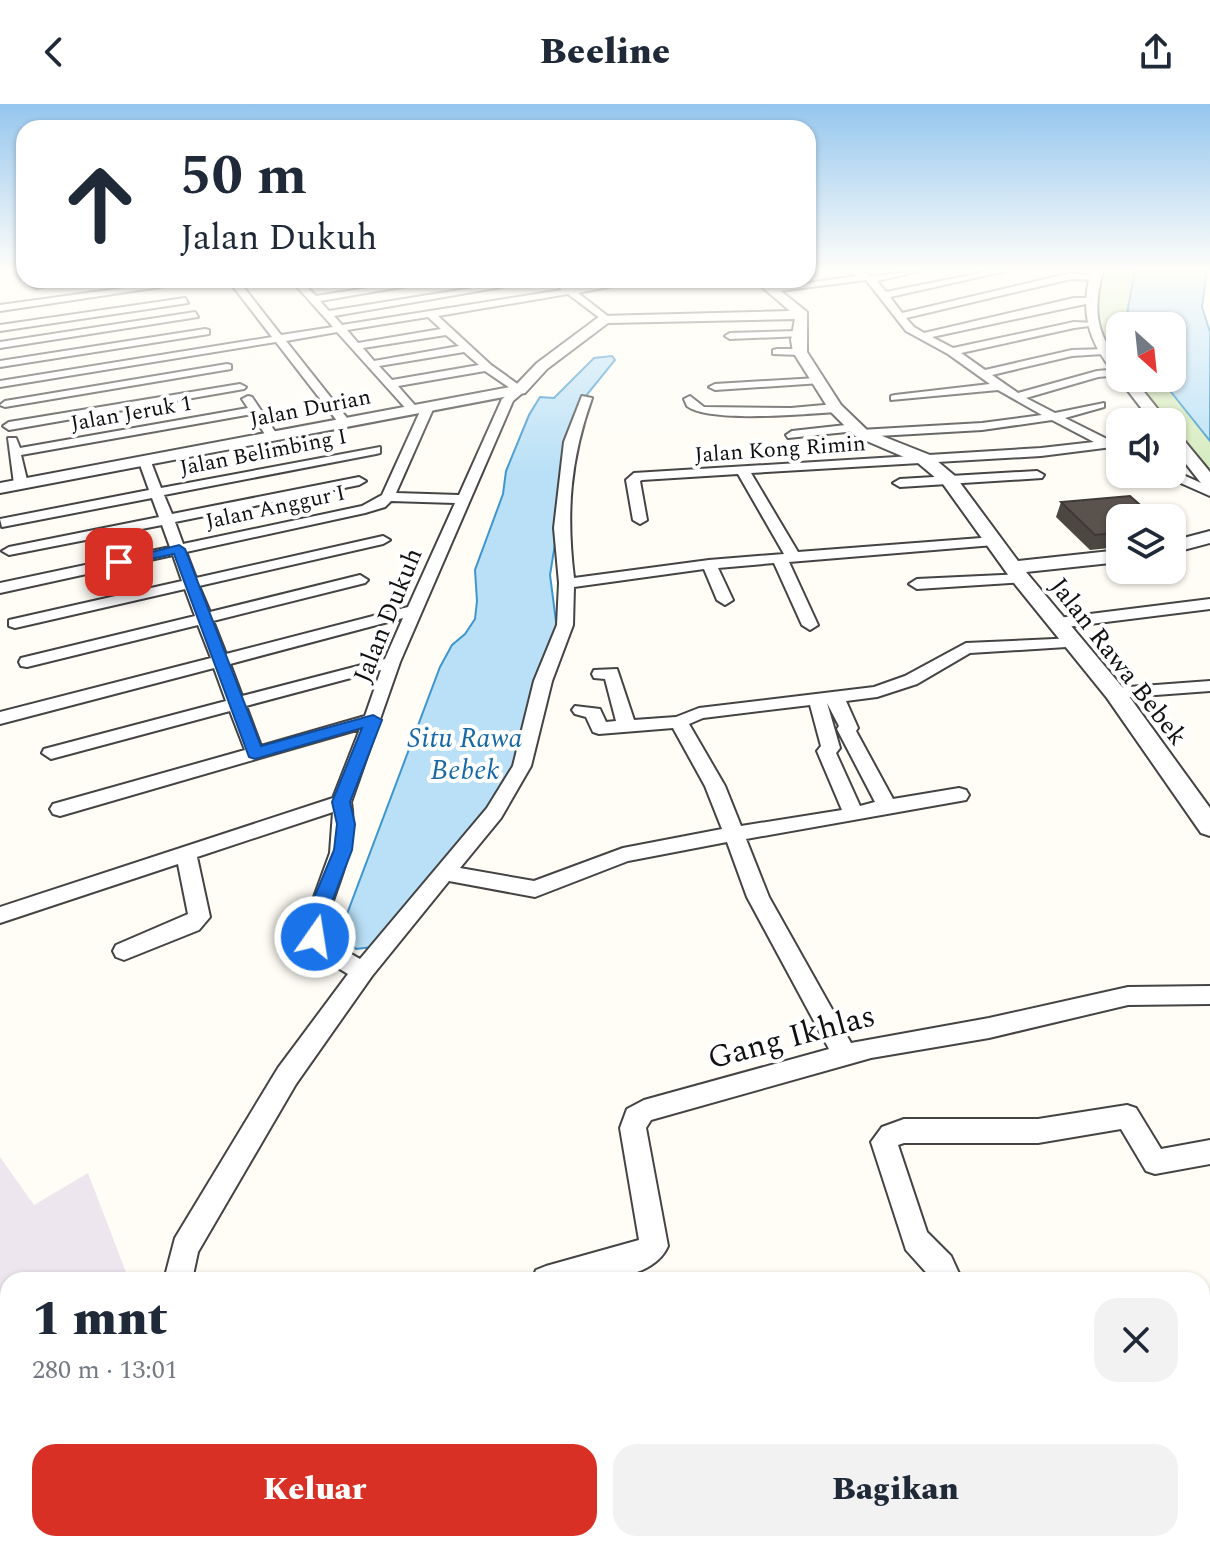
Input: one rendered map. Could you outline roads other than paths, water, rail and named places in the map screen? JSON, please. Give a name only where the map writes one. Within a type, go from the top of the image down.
[{"type":"street","points":[[0,345],[42,339]]},
{"type":"street","points":[[0,364],[163,339]]},
{"type":"street","points":[[209,339],[272,436]]},
{"type":"street","points":[[21,484],[1,381],[280,339],[345,423]]},
{"type":"street","points":[[351,339],[390,384],[420,409],[388,497]]},
{"type":"street","points":[[357,346],[403,339]]},
{"type":"street","points":[[457,339],[487,367],[520,390],[542,366],[580,339]]},
{"type":"street","name":"Jalan Rawa Bebek","points":[[799,339],[800,352],[817,381],[835,408],[858,430],[924,459],[949,480],[1018,573],[1115,693],[1210,827]]},
{"type":"street","points":[[928,339],[1016,397],[1106,441]]},
{"type":"street","points":[[952,352],[1013,339]]},
{"type":"street","points":[[1098,339],[1106,355]]},
{"type":"street","points":[[373,364],[468,348]]},
{"type":"street","points":[[983,374],[1072,353],[1103,351]]},
{"type":"street","points":[[777,352],[800,352]]},
{"type":"street","points":[[5,404],[227,367]]},
{"type":"street","points":[[390,384],[487,367]]},
{"type":"street","points":[[1016,397],[1106,373]]},
{"type":"street","points":[[715,387],[817,381]]},
{"type":"street","points":[[895,398],[1002,386]]},
{"type":"street","points":[[9,426],[240,387]]},
{"type":"street","name":"Jalan Durian","points":[[0,488],[520,390]]},
{"type":"street","name":"Jalan Dukuh","points":[[341,802],[392,662],[508,399],[520,390]]},
{"type":"street","points":[[1136,392],[1149,408]]},
{"type":"street","points":[[690,399],[693,406],[702,410],[791,412],[835,408]]},
{"type":"street","points":[[180,1272],[185,1248],[279,1088],[364,970],[494,813],[522,766],[543,681],[565,625],[567,583],[561,528],[570,442],[585,402]]},
{"type":"street","points":[[792,435],[1009,424],[1055,418],[1100,405]]},
{"type":"street","name":"Jalan Jeruk 1","points":[[14,453],[255,410]]},
{"type":"street","name":"Jalan Kong Rimin","points":[[640,520],[633,482],[639,476],[1106,446]]},
{"type":"street","name":"Jalan Belimbing I","points":[[2,523],[376,450]]},
{"type":"street","points":[[1186,453],[1210,483]]},
{"type":"street","points":[[145,462],[255,753]]},
{"type":"street","points":[[743,471],[787,559],[795,597],[810,625]]},
{"type":"street","points":[[900,483],[1037,475]]},
{"type":"street","points":[[9,551],[359,481]]},
{"type":"street","points":[[1186,481],[1210,492]]},
{"type":"street","name":"Jalan Anggur I","points":[[0,588],[365,509],[380,504],[388,497],[463,499]]},
{"type":"street","points":[[1186,543],[1210,537]]},
{"type":"street","points":[[15,623],[383,540]]},
{"type":"street","points":[[567,583],[709,564],[994,541]]},
{"type":"street","name":"Jalan Rawa Bebek","points":[[1018,573],[1106,558]]},
{"type":"street","points":[[709,564],[725,600]]},
{"type":"street","points":[[917,584],[1018,573]]},
{"type":"street","points":[[27,662],[360,580]]},
{"type":"street","points":[[1058,623],[1210,604]]},
{"type":"street","points":[[0,718],[416,610]]},
{"type":"street","points":[[581,710],[594,713],[599,728],[679,722],[699,713],[877,692],[896,686],[966,648],[1076,643]]},
{"type":"street","points":[[51,753],[392,662]]},
{"type":"street","points":[[600,674],[611,673],[627,727]]},
{"type":"street","points":[[1115,693],[1210,686]]},
{"type":"street","points":[[826,698],[849,728],[846,729],[887,806]]},
{"type":"street","points":[[826,698],[831,748],[826,751],[853,813]]},
{"type":"street","points":[[60,809],[373,720]]},
{"type":"street","points":[[679,722],[715,786],[758,897],[844,1054]]},
{"type":"street","points":[[444,873],[524,890],[535,889],[623,855],[663,845],[959,795]]},
{"type":"street","points":[[0,915],[341,802],[346,824],[343,850],[313,930],[319,944],[342,961],[364,970]]},
{"type":"street","points":[[124,951],[191,924],[199,917],[186,854]]},
{"type":"street","name":"Gang Ikhlas","points":[[578,1272],[642,1256],[654,1246],[633,1128],[636,1117],[644,1111],[844,1054],[989,1028],[1128,996],[1210,995]]},
{"type":"street","points":[[944,1272],[916,1240],[884,1142],[891,1135],[904,1131],[1038,1131],[1127,1116],[1155,1162],[1210,1152]]},
{"type":"water","points":[[1186,339],[1210,339],[1210,441],[1171,392],[1186,392]]},
{"type":"water","name":"Situ Rawa Bebek","points":[[612,356],[615,360],[585,397],[564,487],[550,575],[558,637],[515,775],[373,947],[356,949],[345,938],[344,922],[440,667],[452,645],[465,634],[475,619],[475,570],[503,494],[506,471],[529,415],[540,397],[554,398],[594,358]]}]
